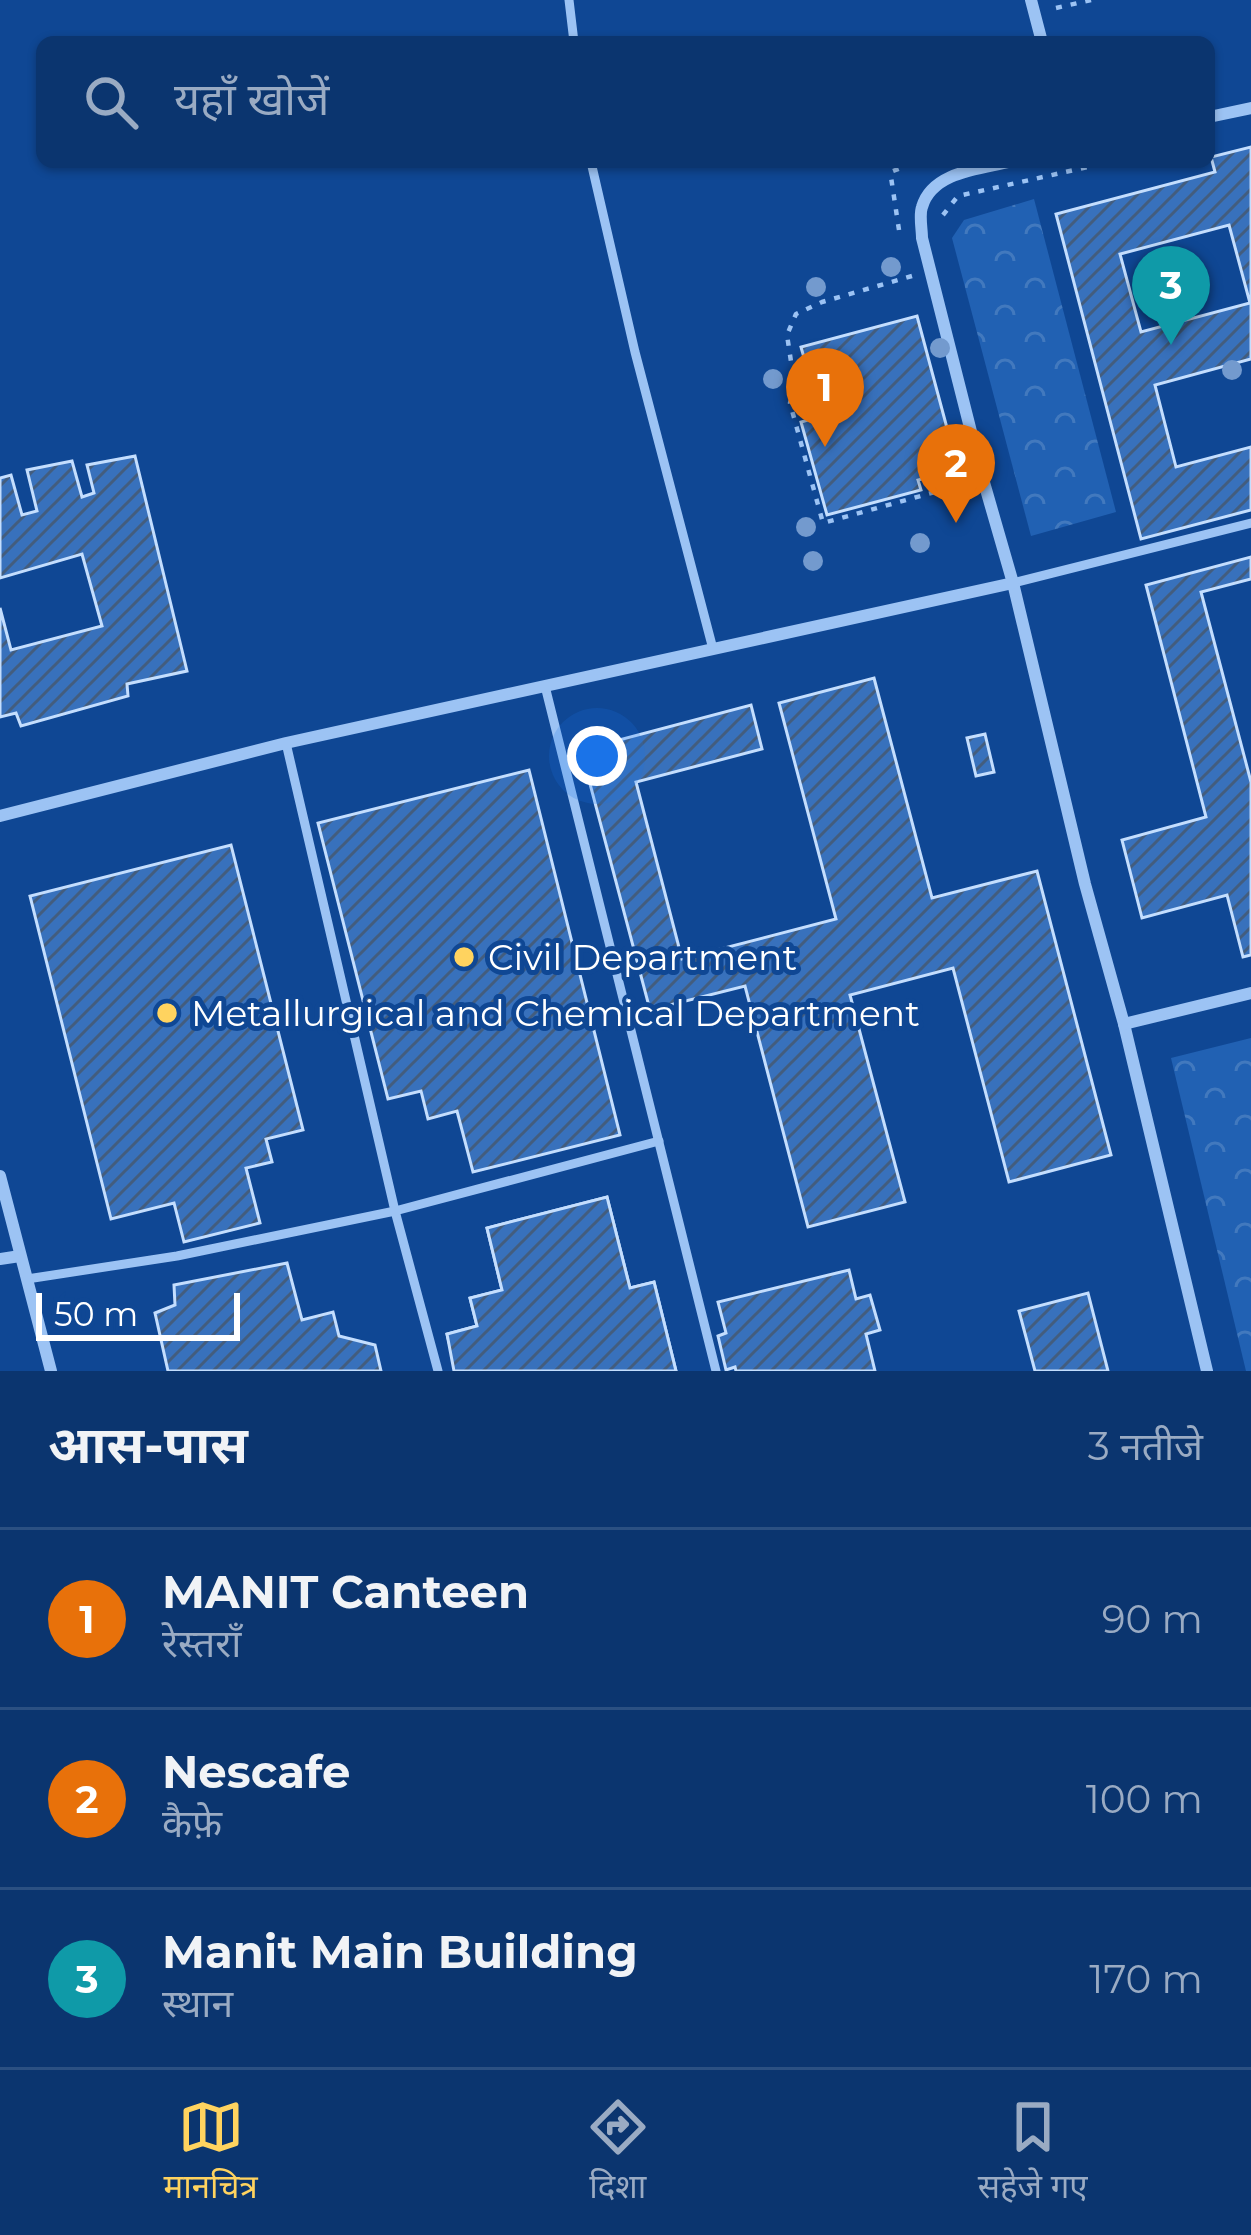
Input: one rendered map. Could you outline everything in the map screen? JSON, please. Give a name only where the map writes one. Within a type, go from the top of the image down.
[{"type":"street","points":[[1031,0],[1040,36]]},
{"type":"street","points":[[1215,116],[1251,108]]},
{"type":"street","points":[[983,168],[937,183],[922,207],[922,238],[1124,1024],[1207,1371]]},
{"type":"street","points":[[0,816],[286,743],[1013,583]]},
{"type":"street","points":[[1124,1024],[1251,994]]},
{"type":"street","points":[[0,1176],[51,1371]]},
{"type":"street","points":[[0,1259],[20,1256]]},
{"type":"lane","points":[[569,0],[573,36]]},
{"type":"lane","points":[[593,168],[635,352],[713,649]]},
{"type":"lane","points":[[1013,583],[1251,523]]},
{"type":"lane","points":[[545,686],[716,1371]]},
{"type":"lane","points":[[286,743],[395,1211],[438,1371]]},
{"type":"lane","points":[[27,1279],[177,1256],[395,1211],[659,1141]]},
{"type":"path","points":[[1047,0],[1050,10],[1091,0]]},
{"type":"path","points":[[940,218],[958,196],[1083,168]]},
{"type":"path","points":[[930,271],[796,314],[787,335],[797,382],[790,403],[823,523],[983,479]]},
{"type":"green space","points":[[1034,199],[1116,512],[1031,536],[952,238],[964,220]]},
{"type":"green space","points":[[1251,1038],[1251,1371],[1246,1371],[1171,1058]]},
{"type":"building","points":[[1251,147],[1251,359],[1155,385],[1176,467],[1251,447],[1251,510],[1141,539],[1056,214],[1215,172],[1215,156]],"holes":[[[1229,225],[1250,303],[1141,332],[1120,254]]]},
{"type":"building","points":[[917,316],[958,469],[918,480],[921,490],[827,515],[801,422],[836,412],[824,368],[808,372],[801,347]]},
{"type":"building","points":[[135,456],[187,671],[127,684],[128,696],[21,726],[16,713],[0,717],[0,608],[11,650],[102,626],[82,554],[0,578],[0,478],[11,475],[22,515],[37,511],[27,470],[72,461],[82,497],[94,493],[87,465]]},
{"type":"building","points":[[1251,557],[1251,579],[1201,592],[1251,782],[1251,955],[1243,957],[1227,895],[1142,918],[1122,840],[1206,817],[1146,585]]},
{"type":"building","points":[[874,678],[932,898],[1037,871],[1111,1155],[1009,1182],[953,968],[850,995],[905,1202],[808,1227],[745,986],[650,1010],[581,750],[751,705],[762,749],[636,782],[682,959],[836,919],[779,703]]},
{"type":"building","points":[[985,734],[994,772],[976,776],[967,738]]},
{"type":"building","name":"Civil Department","points":[[529,770],[620,1135],[473,1172],[457,1111],[428,1119],[421,1091],[388,1099],[318,823]]},
{"type":"building","name":"Metallurgical and Chemical Department","points":[[231,845],[303,1130],[266,1139],[272,1162],[246,1168],[260,1223],[184,1242],[174,1203],[111,1219],[30,896]]},
{"type":"building","points":[[607,1197],[630,1288],[654,1282],[676,1371],[456,1371],[447,1334],[477,1326],[470,1298],[502,1290],[487,1228]]},
{"type":"building","points":[[607,1197],[630,1288],[654,1282],[676,1371],[454,1371],[447,1334],[477,1326],[470,1298],[502,1290],[487,1228]]},
{"type":"building","points":[[287,1263],[302,1320],[333,1312],[339,1336],[375,1345],[381,1371],[168,1371],[155,1313],[175,1305],[174,1285]]},
{"type":"building","points":[[849,1270],[856,1299],[870,1295],[880,1330],[866,1334],[875,1371],[726,1370],[718,1336],[726,1333],[718,1302]]},
{"type":"building","points":[[1088,1293],[1108,1371],[1035,1371],[1019,1311]]},
{"type":"place","name":"Manit Main Building","points":[[1171,345]]},
{"type":"place","name":"MANIT Canteen","points":[[825,447]]},
{"type":"place","name":"Nescafe","points":[[956,523]]},
{"type":"place","name":"Civil Department","points":[[464,957]]},
{"type":"place","name":"Metallurgical and Chemical Department","points":[[167,1013]]}]
